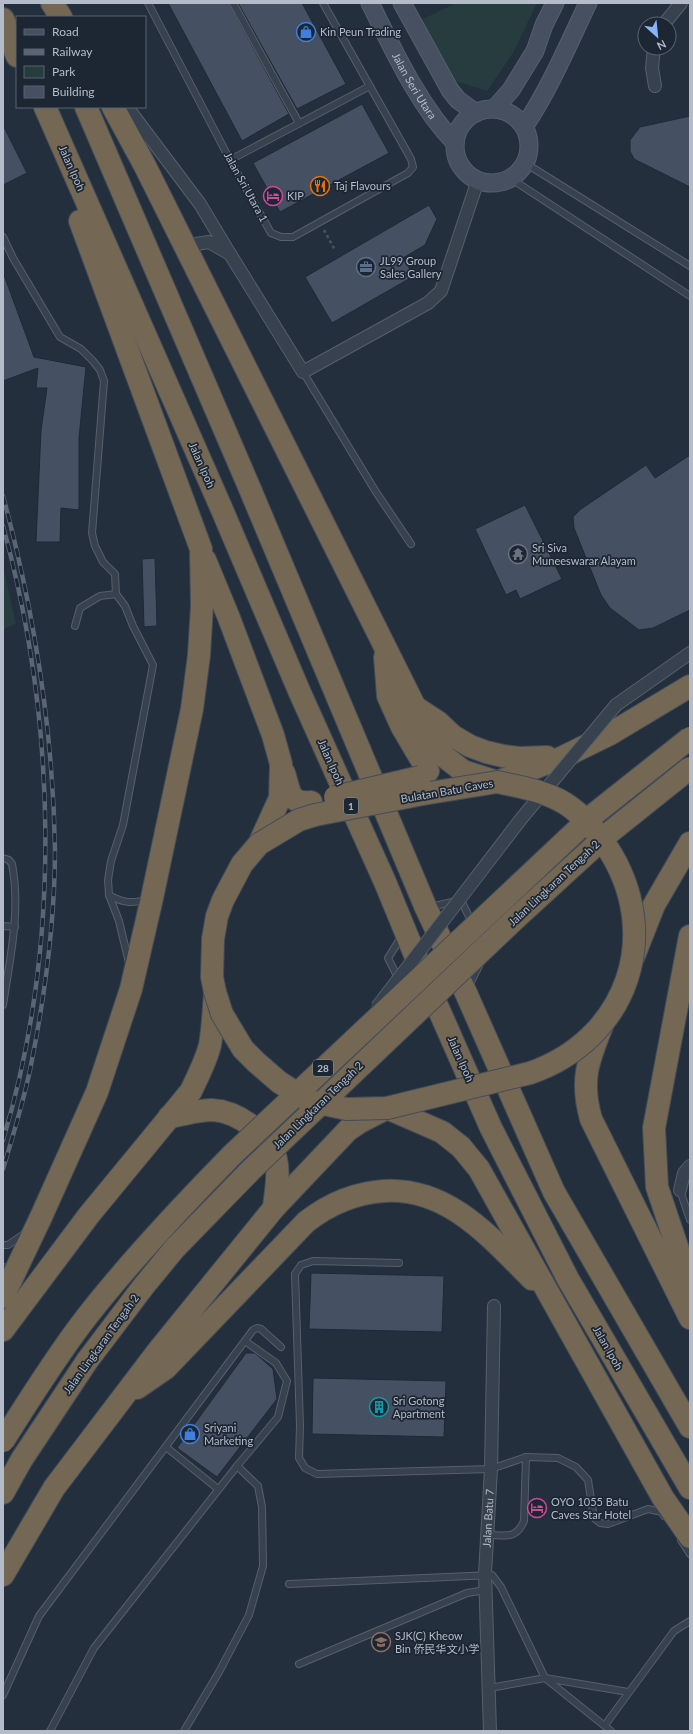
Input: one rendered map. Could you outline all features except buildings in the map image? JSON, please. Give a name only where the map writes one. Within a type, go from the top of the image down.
[{"type":"highway","points":[[41,3],[47,16]]},
{"type":"highway","points":[[52,3],[60,16]]},
{"type":"highway","points":[[3,12],[16,42]]},
{"type":"highway","points":[[3,19],[16,53]]},
{"type":"highway","points":[[36,108],[97,265],[201,549],[246,662],[294,800],[298,802],[311,802],[425,776],[428,771],[402,727],[388,696],[384,644]]},
{"type":"highway","name":"Jalan Ipoh","points":[[45,108],[220,505],[300,693],[385,882],[491,1128],[568,1279],[690,1488]]},
{"type":"highway","points":[[86,108],[250,489],[426,908],[466,993],[554,1192],[690,1427]]},
{"type":"highway","points":[[114,108],[145,166],[416,707],[424,734],[445,758],[463,771],[497,782],[561,758],[610,734],[690,686]]},
{"type":"highway","points":[[3,1297],[41,1218],[97,1092],[131,989],[192,709],[199,655],[202,606],[201,549]]},
{"type":"highway","points":[[416,707],[438,722],[453,736],[470,746],[486,752],[520,758],[561,758]]},
{"type":"highway","name":"28","points":[[3,1441],[84,1320],[130,1264],[183,1205],[233,1154],[350,1042],[593,815],[690,738]]},
{"type":"highway","points":[[259,844],[280,798],[281,764]]},
{"type":"highway","name":"Jalan Lingkaran Tengah 2","points":[[3,1493],[22,1459],[92,1355],[143,1287],[192,1231],[284,1137],[515,919],[609,833],[690,768]]},
{"type":"highway","name":"Bulatan Batu Caves","points":[[497,782],[548,795],[565,803],[580,815],[600,837],[623,876],[632,903],[635,931],[631,965],[620,996],[602,1026],[576,1049],[550,1067],[387,1108],[347,1109],[309,1101],[279,1082],[243,1049],[222,1014],[215,992],[211,962],[217,916],[223,900],[242,864],[259,844],[300,820],[315,815],[423,794],[497,782]]},
{"type":"highway","points":[[631,965],[654,905],[690,843]]},
{"type":"highway","points":[[690,936],[654,1128],[657,1187],[690,1286]]},
{"type":"highway","points":[[3,1330],[56,1257],[191,1091],[202,1069],[210,1045],[215,992]]},
{"type":"highway","points":[[602,1026],[586,1072],[586,1096],[591,1119],[690,1318]]},
{"type":"highway","points":[[3,1575],[54,1488],[158,1351],[274,1208],[348,1130],[387,1108],[442,1132],[461,1147],[479,1170],[684,1537]]},
{"type":"highway","points":[[169,1117],[212,1110],[236,1116],[266,1138],[276,1159],[274,1208]]},
{"type":"highway","points":[[123,1397],[166,1368],[306,1222],[328,1207],[360,1194],[395,1190],[431,1197],[445,1204],[470,1220],[549,1295]]},
{"type":"street","name":"Jalan Seri Utara","points":[[370,3],[402,67],[443,131],[455,143]]},
{"type":"street","points":[[402,3],[450,90],[458,100],[476,113]]},
{"type":"street","points":[[494,109],[511,90],[535,51],[544,25],[555,3]]},
{"type":"street","points":[[524,127],[539,104],[555,74],[588,3]]},
{"type":"street","points":[[670,16],[681,3]]},
{"type":"street","points":[[653,56],[652,68],[655,86]]},
{"type":"street","points":[[128,108],[200,204],[304,372],[428,303],[441,291],[478,180]]},
{"type":"street","points":[[494,109],[506,111],[516,117],[524,127],[529,139],[529,151],[525,163],[518,172],[510,178],[499,182],[488,183],[478,180],[468,174],[460,166],[456,155],[455,143],[458,131],[465,120],[476,113],[494,109]]},
{"type":"street","points":[[190,258],[196,244],[209,242],[230,254]]},
{"type":"street","points":[[350,1042],[521,819],[616,706],[690,653]]},
{"type":"street","points":[[680,1190],[684,1173],[690,1166]]},
{"type":"street","name":"Jalan Batu 7","points":[[490,1731],[486,1574],[491,1469],[494,1306]]},
{"type":"lane","name":"Jalan Sri Utara 1","points":[[148,3],[230,160],[271,232],[281,237],[293,237],[408,172],[413,167],[411,159],[323,3]]},
{"type":"lane","points":[[233,3],[299,123]]},
{"type":"lane","points":[[230,160],[370,86]]},
{"type":"lane","points":[[525,163],[690,266]]},
{"type":"lane","points":[[510,178],[690,296]]},
{"type":"lane","points":[[3,237],[13,258],[60,337],[81,349],[94,360],[104,381],[92,532],[103,562],[115,574],[116,594],[125,606],[133,626],[153,665],[122,825],[111,860],[108,880],[109,895],[119,921],[125,945],[129,965],[131,989]]},
{"type":"lane","points":[[304,372],[376,492],[411,544]]},
{"type":"lane","points":[[75,626],[80,608],[100,596],[116,594]]},
{"type":"lane","points":[[3,858],[9,860],[12,864],[16,907],[15,927],[3,1005]]},
{"type":"lane","points":[[109,895],[121,901],[131,903],[152,898]]},
{"type":"lane","points":[[426,908],[461,900],[478,936]]},
{"type":"lane","points":[[3,926],[15,927]]},
{"type":"lane","points":[[405,931],[388,958],[410,1002]]},
{"type":"lane","points":[[466,993],[486,951],[482,944]]},
{"type":"lane","points":[[412,1008],[439,1010]]},
{"type":"lane","points":[[680,1190],[690,1220]]},
{"type":"lane","points":[[3,1245],[8,1245],[20,1238],[41,1218]]},
{"type":"lane","points":[[399,1263],[313,1262],[301,1265],[295,1274],[300,1426],[299,1458],[305,1468],[317,1474],[491,1469],[526,1457],[558,1458],[576,1467],[588,1480],[594,1518],[600,1523],[608,1524],[648,1509],[662,1512],[670,1524]]},
{"type":"lane","points":[[3,1267],[5,1280],[3,1289]]},
{"type":"lane","points":[[3,1695],[39,1616],[245,1340],[253,1330],[258,1328],[281,1347]]},
{"type":"lane","points":[[50,1731],[94,1648],[218,1489],[278,1417],[287,1381],[276,1363],[245,1340]]},
{"type":"lane","points":[[166,1447],[218,1489]]},
{"type":"lane","points":[[488,1535],[510,1535],[517,1533],[521,1528],[524,1521],[526,1457]]},
{"type":"lane","points":[[184,1731],[219,1672],[249,1615],[263,1566],[262,1507],[258,1486],[237,1466]]},
{"type":"lane","points":[[684,1537],[690,1554]]},
{"type":"lane","points":[[289,1584],[486,1574],[492,1575],[501,1587],[545,1678],[611,1731]]},
{"type":"lane","points":[[299,1664],[468,1592],[486,1590]]},
{"type":"lane","points":[[605,1725],[674,1631],[690,1621]]},
{"type":"lane","points":[[490,1688],[545,1678],[628,1692]]},
{"type":"path","points":[[319,222],[335,250]]},
{"type":"green space","points":[[456,3],[537,3],[513,53],[487,91],[449,79],[419,21]]},
{"type":"green space","points":[[3,566],[16,624],[3,629]]},
{"type":"railway","points":[[3,496],[24,583],[40,671],[50,760],[55,849],[51,931],[40,1016],[18,1120],[3,1169]]},
{"type":"railway","points":[[3,526],[21,601],[34,677],[42,755],[45,833],[43,912],[35,989],[22,1065],[3,1140]]},
{"type":"place","name":"Kin Peun Trading","points":[[306,32]]},
{"type":"place","name":"Taj Flavours","points":[[320,186]]},
{"type":"place","name":"KIP","points":[[273,196]]},
{"type":"place","name":"JL99 Group Sales Gallery","points":[[366,267]]},
{"type":"place","name":"Sri Siva Muneeswarar Alayam","points":[[518,554]]},
{"type":"place","name":"Sri Gotong Apartment","points":[[379,1407]]},
{"type":"place","name":"Sriyani Marketing","points":[[190,1434]]},
{"type":"place","name":"OYO 1055 Batu Caves Star Hotel","points":[[537,1508]]},
{"type":"place","name":"SJK(C) Kheow Bin 侨民华文小学","points":[[381,1642]]}]
